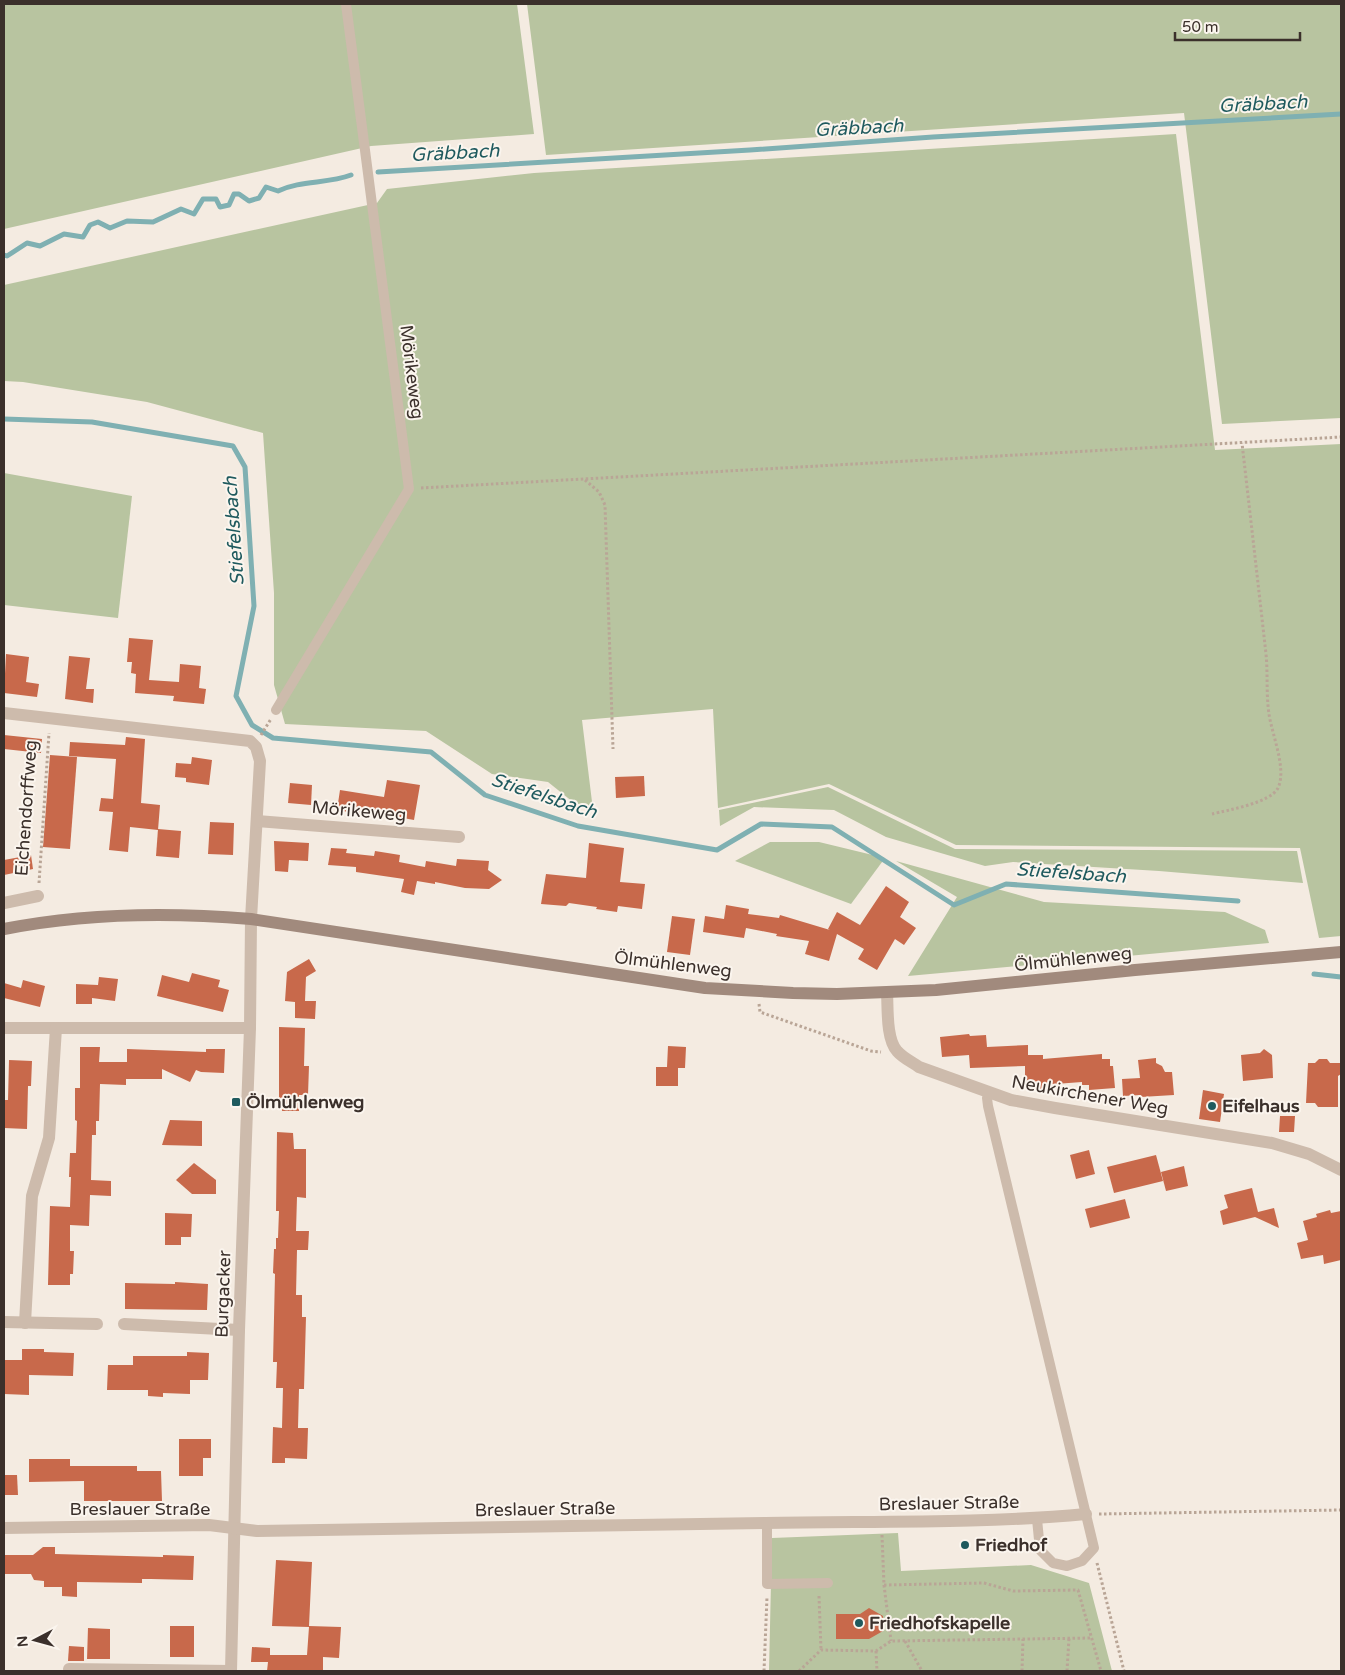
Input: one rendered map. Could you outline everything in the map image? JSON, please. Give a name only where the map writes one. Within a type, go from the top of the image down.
[{"type":"main road","name":"Ölmühlenweg","points":[[4,929],[44,921],[135,915],[199,915],[251,919],[695,987],[758,992],[837,994],[936,990],[1341,952]]},
{"type":"street","name":"Eichendorffweg","points":[[4,713],[250,741],[256,747],[260,760],[257,821]]},
{"type":"street","name":"Mörikeweg","points":[[257,821],[459,837]]},
{"type":"street","points":[[251,919],[257,821]]},
{"type":"street","name":"Eichendorffweg","points":[[4,903],[38,896]]},
{"type":"street","name":"Burgacker","points":[[69,1669],[232,1671],[239,1330],[250,1028],[251,919]]},
{"type":"street","points":[[887,992],[889,1026],[895,1048]]},
{"type":"street","points":[[4,1028],[250,1028]]},
{"type":"street","points":[[25,1322],[32,1196],[49,1138],[56,1028]]},
{"type":"street","name":"Neukirchener Weg","points":[[895,1048],[906,1059],[920,1067],[1012,1100],[1272,1143],[1309,1154],[1341,1170]]},
{"type":"street","points":[[4,1322],[97,1324]]},
{"type":"street","points":[[124,1324],[239,1330]]},
{"type":"street","name":"Breslauer Straße","points":[[4,1528],[209,1525],[257,1531],[1037,1519],[1086,1514]]},
{"type":"lane","name":"Mörikeweg","points":[[346,4],[409,489]]},
{"type":"lane","points":[[276,710],[409,489]]},
{"type":"lane","points":[[989,1093],[987,1098],[988,1106],[1094,1548],[1082,1561],[1067,1566],[1053,1563],[1040,1550],[1037,1519]]},
{"type":"lane","points":[[768,1523],[767,1584],[823,1583]]},
{"type":"path","points":[[409,489],[1341,437]]},
{"type":"path","points":[[1212,814],[1251,804],[1271,796],[1277,789],[1281,778],[1280,764],[1268,710],[1266,656],[1242,443]]},
{"type":"path","points":[[585,479],[599,492],[605,505],[613,749]]},
{"type":"path","name":"Eichendorffweg","points":[[38,896],[50,718]]},
{"type":"path","points":[[758,992],[760,1012],[871,1051],[885,1052],[895,1048]]},
{"type":"path","points":[[1086,1514],[1341,1510]]},
{"type":"path","points":[[882,1522],[884,1585],[891,1640]]},
{"type":"path","points":[[1094,1548],[1124,1671]]},
{"type":"path","points":[[799,1671],[821,1650],[823,1583]]},
{"type":"path","points":[[884,1585],[984,1583],[1013,1591],[1078,1590],[1101,1671]]},
{"type":"path","points":[[764,1671],[767,1584]]},
{"type":"path","points":[[1067,1671],[1069,1638]]},
{"type":"path","points":[[821,1650],[876,1651],[891,1640],[1091,1638]]},
{"type":"path","points":[[1022,1671],[1023,1639]]},
{"type":"path","points":[[905,1640],[922,1671]]},
{"type":"path","points":[[876,1651],[877,1671]]},
{"type":"green space","points":[[4,4],[517,4],[534,134],[371,146],[4,229]]},
{"type":"green space","points":[[527,4],[1341,4],[1341,418],[1222,424],[1184,113],[546,155]]},
{"type":"green space","points":[[1176,134],[1215,450],[1341,444],[1341,936],[1319,938],[1300,848],[956,845],[829,784],[718,808],[713,709],[582,720],[593,810],[573,802],[548,782],[492,774],[426,731],[285,724],[274,685],[274,593],[263,433],[147,402],[23,382],[4,381],[4,285],[377,203],[387,189],[534,173]]},
{"type":"green space","points":[[4,473],[132,496],[118,618],[4,605]]},
{"type":"green space","points":[[828,787],[955,849],[1297,851],[1303,883],[1159,871],[1013,862],[985,866],[886,837],[834,810],[754,807],[720,826],[719,810]]},
{"type":"green space","points":[[770,842],[819,842],[885,858],[851,904],[735,861]]},
{"type":"green space","points":[[896,861],[1044,902],[1225,912],[1265,930],[1269,943],[908,976],[957,897]]},
{"type":"green space","points":[[898,1533],[901,1571],[1031,1565],[1089,1583],[1112,1671],[769,1671],[772,1538]]},
{"type":"building","points":[[129,638],[153,640],[149,680],[179,682],[180,664],[201,666],[199,688],[206,689],[204,704],[173,701],[174,696],[135,693],[136,674],[131,673],[132,662],[127,662]]},
{"type":"building","points":[[6,654],[29,657],[26,682],[39,684],[37,697],[4,693]]},
{"type":"building","points":[[69,656],[90,658],[86,689],[94,689],[93,703],[65,699]]},
{"type":"building","points":[[4,735],[42,739],[41,753],[4,749]]},
{"type":"building","points":[[126,737],[145,739],[141,803],[160,805],[158,830],[130,827],[128,852],[109,850],[113,812],[99,811],[101,798],[113,799],[116,759],[69,756],[70,742],[125,745]]},
{"type":"building","points":[[50,755],[77,757],[70,849],[43,847]]},
{"type":"building","points":[[192,757],[212,760],[209,785],[186,782],[186,778],[175,777],[176,763],[191,764]]},
{"type":"building","points":[[644,776],[645,796],[616,798],[615,777]]},
{"type":"building","points":[[387,780],[420,785],[414,820],[381,814],[380,818],[337,810],[340,790],[384,797]]},
{"type":"building","points":[[290,783],[312,785],[311,805],[288,803]]},
{"type":"building","points":[[210,822],[234,823],[233,855],[208,854]]},
{"type":"building","points":[[158,829],[181,831],[179,858],[156,856]]},
{"type":"building","points":[[274,841],[309,843],[308,861],[289,860],[288,872],[275,871]]},
{"type":"building","points":[[589,843],[624,848],[620,882],[645,884],[642,909],[618,906],[617,912],[569,903],[566,906],[541,904],[546,874],[586,878]]},
{"type":"building","points":[[331,848],[347,849],[346,853],[374,856],[375,851],[400,855],[399,862],[425,867],[426,861],[456,866],[457,859],[489,861],[488,870],[502,880],[489,889],[465,888],[435,882],[435,884],[417,881],[414,895],[401,892],[404,879],[356,872],[356,867],[328,865]]},
{"type":"building","points":[[31,855],[33,869],[4,875],[4,860]]},
{"type":"building","points":[[886,886],[909,902],[900,917],[916,928],[904,945],[895,939],[877,970],[858,959],[864,949],[837,934],[829,961],[805,954],[809,941],[776,936],[777,934],[746,928],[744,938],[703,932],[705,916],[724,919],[726,905],[749,909],[748,914],[779,918],[780,915],[830,930],[828,929],[837,912],[860,925]]},
{"type":"building","points":[[672,916],[695,919],[690,955],[667,952]]},
{"type":"building","points":[[309,959],[316,971],[306,977],[305,1001],[316,1001],[315,1019],[295,1018],[295,1002],[285,1001],[287,972]]},
{"type":"building","points":[[192,973],[220,980],[218,987],[229,990],[223,1012],[157,996],[162,975],[189,982]]},
{"type":"building","points":[[99,977],[118,979],[115,1001],[92,998],[92,1004],[76,1004],[76,984],[98,985]]},
{"type":"building","points":[[23,980],[45,986],[40,1007],[4,998],[4,983],[21,988]]},
{"type":"building","points":[[279,1027],[305,1028],[304,1066],[309,1066],[308,1095],[299,1095],[299,1111],[282,1111],[283,1101],[279,1101]]},
{"type":"building","points":[[969,1034],[970,1036],[986,1035],[987,1047],[1028,1045],[1028,1055],[1043,1055],[1043,1059],[1102,1054],[1102,1059],[1110,1059],[1110,1066],[1113,1066],[1115,1088],[1089,1090],[1089,1085],[1082,1085],[1082,1082],[1042,1085],[1042,1089],[1025,1089],[1025,1066],[970,1068],[969,1055],[942,1057],[940,1037]]},
{"type":"building","points":[[668,1046],[686,1047],[685,1068],[678,1068],[678,1086],[656,1086],[656,1067],[667,1067]]},
{"type":"building","points":[[80,1047],[100,1047],[99,1062],[127,1062],[127,1049],[206,1052],[206,1049],[225,1049],[224,1073],[196,1070],[190,1082],[162,1069],[162,1079],[126,1079],[126,1085],[100,1084],[99,1121],[96,1121],[96,1135],[92,1135],[91,1180],[111,1181],[111,1196],[90,1195],[89,1226],[70,1225],[70,1251],[74,1251],[73,1274],[70,1274],[70,1285],[48,1285],[50,1206],[70,1207],[70,1153],[76,1153],[75,1088],[80,1088]]},
{"type":"building","points":[[1264,1049],[1272,1055],[1273,1078],[1243,1081],[1241,1055],[1260,1053]]},
{"type":"building","points":[[1156,1058],[1156,1063],[1162,1066],[1165,1072],[1172,1072],[1174,1095],[1123,1096],[1122,1079],[1140,1078],[1138,1060]]},
{"type":"building","points":[[1319,1059],[1327,1059],[1330,1063],[1341,1063],[1341,1074],[1338,1076],[1338,1107],[1318,1107],[1315,1103],[1306,1103],[1308,1063],[1315,1063]]},
{"type":"building","points":[[9,1060],[32,1061],[31,1086],[28,1086],[27,1129],[4,1128],[4,1100],[8,1100]]},
{"type":"building","name":"Eifelhaus","points":[[1203,1090],[1224,1094],[1220,1122],[1199,1119]]},
{"type":"building","points":[[1280,1116],[1295,1116],[1294,1132],[1279,1132]]},
{"type":"building","points":[[170,1120],[202,1121],[202,1146],[162,1145]]},
{"type":"building","points":[[277,1132],[293,1133],[294,1149],[306,1149],[306,1198],[297,1197],[296,1231],[309,1231],[308,1250],[297,1250],[296,1295],[302,1295],[302,1317],[306,1317],[304,1389],[299,1389],[298,1428],[308,1428],[307,1459],[285,1458],[285,1463],[272,1463],[273,1427],[282,1428],[283,1388],[276,1388],[277,1362],[273,1362],[275,1274],[273,1273],[274,1249],[276,1249],[276,1238],[278,1238],[279,1211],[276,1211]]},
{"type":"building","points":[[1089,1150],[1095,1174],[1076,1179],[1070,1155]]},
{"type":"building","points":[[1156,1155],[1163,1181],[1114,1193],[1107,1167]]},
{"type":"building","points":[[194,1163],[216,1180],[216,1194],[192,1194],[176,1180]]},
{"type":"building","points":[[1184,1166],[1188,1186],[1166,1191],[1161,1172]]},
{"type":"building","points":[[1252,1188],[1258,1212],[1274,1208],[1279,1228],[1255,1217],[1223,1225],[1220,1211],[1228,1208],[1224,1195]]},
{"type":"building","points":[[1125,1199],[1130,1218],[1090,1228],[1085,1209]]},
{"type":"building","points":[[1330,1210],[1331,1213],[1341,1211],[1341,1260],[1324,1264],[1323,1255],[1301,1259],[1297,1243],[1308,1240],[1303,1221],[1317,1217],[1316,1214]]},
{"type":"building","points":[[165,1213],[192,1214],[191,1237],[181,1237],[181,1245],[165,1245]]},
{"type":"building","points":[[175,1282],[208,1284],[207,1310],[125,1309],[125,1283],[175,1284]]},
{"type":"building","points":[[22,1349],[44,1349],[44,1352],[74,1353],[73,1376],[29,1375],[29,1395],[4,1394],[4,1360],[22,1360]]},
{"type":"building","points":[[187,1352],[209,1353],[208,1380],[190,1380],[190,1394],[163,1393],[163,1397],[148,1396],[148,1390],[107,1390],[108,1365],[133,1365],[133,1356],[187,1356]]},
{"type":"building","points":[[179,1439],[211,1439],[211,1458],[203,1458],[203,1476],[179,1476]]},
{"type":"building","points":[[29,1459],[70,1459],[70,1466],[137,1466],[137,1471],[161,1471],[162,1501],[84,1501],[84,1481],[29,1482]]},
{"type":"building","points":[[4,1475],[17,1475],[18,1495],[4,1495]]},
{"type":"building","points":[[43,1547],[55,1547],[55,1554],[194,1556],[193,1580],[142,1579],[142,1583],[77,1582],[77,1597],[62,1596],[62,1587],[44,1587],[44,1581],[34,1580],[31,1574],[4,1574],[4,1555],[33,1555]]},
{"type":"building","points":[[276,1560],[312,1562],[309,1626],[341,1627],[339,1658],[323,1657],[323,1671],[267,1671],[268,1662],[251,1662],[252,1647],[270,1648],[270,1655],[307,1655],[309,1627],[272,1626]]},
{"type":"building","name":"Friedhofskapelle","points":[[869,1608],[883,1616],[883,1631],[869,1639],[836,1639],[836,1614],[860,1614]]},
{"type":"building","points":[[170,1626],[194,1626],[194,1657],[170,1657]]},
{"type":"building","points":[[88,1628],[110,1629],[110,1659],[87,1659]]},
{"type":"building","points":[[69,1646],[84,1647],[84,1661],[68,1661]]},
{"type":"waterway","name":"Gräbbach","points":[[378,172],[933,137],[1341,114]]},
{"type":"waterway","name":"Gräbbach","points":[[4,255],[7,256],[27,243],[40,246],[64,234],[83,237],[90,225],[98,222],[110,228],[127,221],[153,222],[181,209],[194,214],[203,199],[216,199],[220,207],[229,205],[234,194],[239,194],[249,201],[259,198],[266,187],[278,191],[296,185],[333,180],[351,175]]},
{"type":"waterway","name":"Stiefelsbach","points":[[4,419],[92,422],[233,446],[245,467],[254,606],[236,696],[252,725],[273,738],[431,752],[485,795],[578,826],[717,850],[761,824],[832,827],[954,905],[1006,884],[1238,901]]},
{"type":"waterway","name":"Stiefelsbach","points":[[1314,974],[1341,977]]},
{"type":"place","name":"Ölmühlenweg","points":[[236,1102]]},
{"type":"place","name":"Eifelhaus","points":[[1212,1106]]},
{"type":"place","name":"Friedhof","points":[[965,1545]]},
{"type":"place","name":"Friedhofskapelle","points":[[859,1623]]}]
